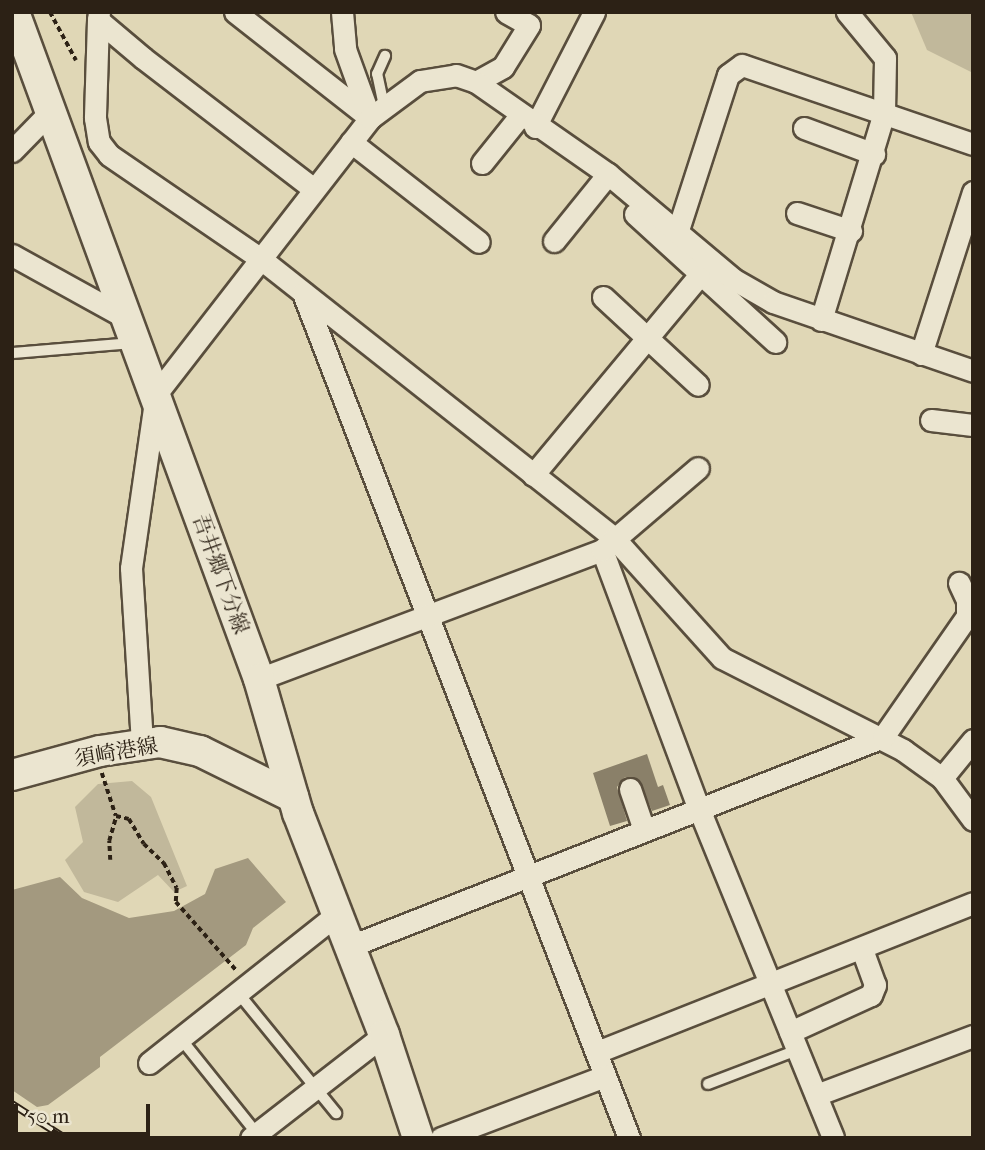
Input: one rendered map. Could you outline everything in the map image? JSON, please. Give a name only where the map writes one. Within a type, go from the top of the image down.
[{"type":"main road","name":"吾井郷下分線","points":[[15,12],[259,679],[293,797],[348,947],[384,1035],[418,1138]]},
{"type":"main road","name":"須崎港線","points":[[12,775],[100,751],[142,743],[200,751],[293,797]]},
{"type":"street","points":[[235,12],[377,112]]},
{"type":"street","points":[[342,12],[345,49],[377,112]]},
{"type":"street","points":[[476,82],[503,67],[529,25],[506,12]]},
{"type":"street","points":[[482,163],[527,122],[594,12]]},
{"type":"street","points":[[821,320],[851,231],[884,112],[885,58],[847,12]]},
{"type":"street","points":[[99,16],[92,89],[99,142],[109,155],[261,259],[533,474],[608,544],[722,658],[883,737],[942,778],[973,820]]},
{"type":"street","points":[[99,16],[314,189]]},
{"type":"street","points":[[677,233],[733,68],[742,65],[973,144]]},
{"type":"street","points":[[142,743],[131,568],[156,394],[351,142],[377,112],[420,81],[456,75],[476,82],[744,286],[821,320],[973,371]]},
{"type":"street","points":[[12,151],[52,110]]},
{"type":"street","points":[[804,128],[874,154]]},
{"type":"street","points":[[351,142],[479,242]]},
{"type":"street","points":[[554,241],[606,179]]},
{"type":"street","points":[[606,179],[699,276],[775,342]]},
{"type":"street","points":[[921,354],[973,192]]},
{"type":"street","points":[[797,213],[851,231]]},
{"type":"street","points":[[12,256],[132,331]]},
{"type":"street","points":[[533,474],[646,335],[699,276]]},
{"type":"street","points":[[303,293],[629,1138]]},
{"type":"street","points":[[603,297],[698,385]]},
{"type":"street","points":[[931,420],[973,425]]},
{"type":"street","points":[[259,679],[608,544],[698,468]]},
{"type":"street","points":[[608,544],[699,809],[832,1138]]},
{"type":"street","points":[[348,947],[883,737],[967,617],[967,600],[959,583]]},
{"type":"street","points":[[942,778],[973,740]]},
{"type":"street","points":[[630,789],[644,830]]},
{"type":"street","points":[[597,1052],[973,903]]},
{"type":"street","points":[[149,1063],[181,1039],[241,986],[336,915]]},
{"type":"street","points":[[794,1041],[871,995],[875,985],[862,949]]},
{"type":"street","points":[[256,1136],[314,1087],[384,1035]]},
{"type":"street","points":[[816,1095],[973,1036]]},
{"type":"street","points":[[441,1138],[605,1076]]},
{"type":"lane","points":[[377,112],[377,74],[385,55]]},
{"type":"lane","points":[[12,353],[132,331]]},
{"type":"lane","points":[[241,986],[336,1113]]},
{"type":"lane","points":[[181,1039],[256,1136]]},
{"type":"lane","points":[[708,1084],[794,1041]]},
{"type":"path","points":[[50,12],[92,89]]},
{"type":"path","points":[[100,751],[116,817],[109,841],[110,860]]},
{"type":"path","points":[[116,817],[128,819],[144,844],[164,863],[177,888],[176,902],[241,986]]},
{"type":"shaded area","points":[[911,12],[973,12],[973,73],[927,50]]},
{"type":"shaded area","points":[[132,781],[151,797],[187,886],[174,892],[158,875],[118,902],[84,892],[65,860],[83,842],[75,807],[98,784]]},
{"type":"shaded area","points":[[248,858],[286,902],[253,928],[246,945],[100,1057],[100,1067],[48,1105],[37,1107],[12,1090],[12,890],[60,877],[82,898],[129,918],[174,911],[205,894],[215,869]]},
{"type":"building","points":[[647,754],[658,787],[663,785],[670,805],[652,811],[639,780],[625,777],[617,787],[627,821],[610,826],[593,773]]},
{"type":"railway","points":[[12,1104],[65,1138]]}]
